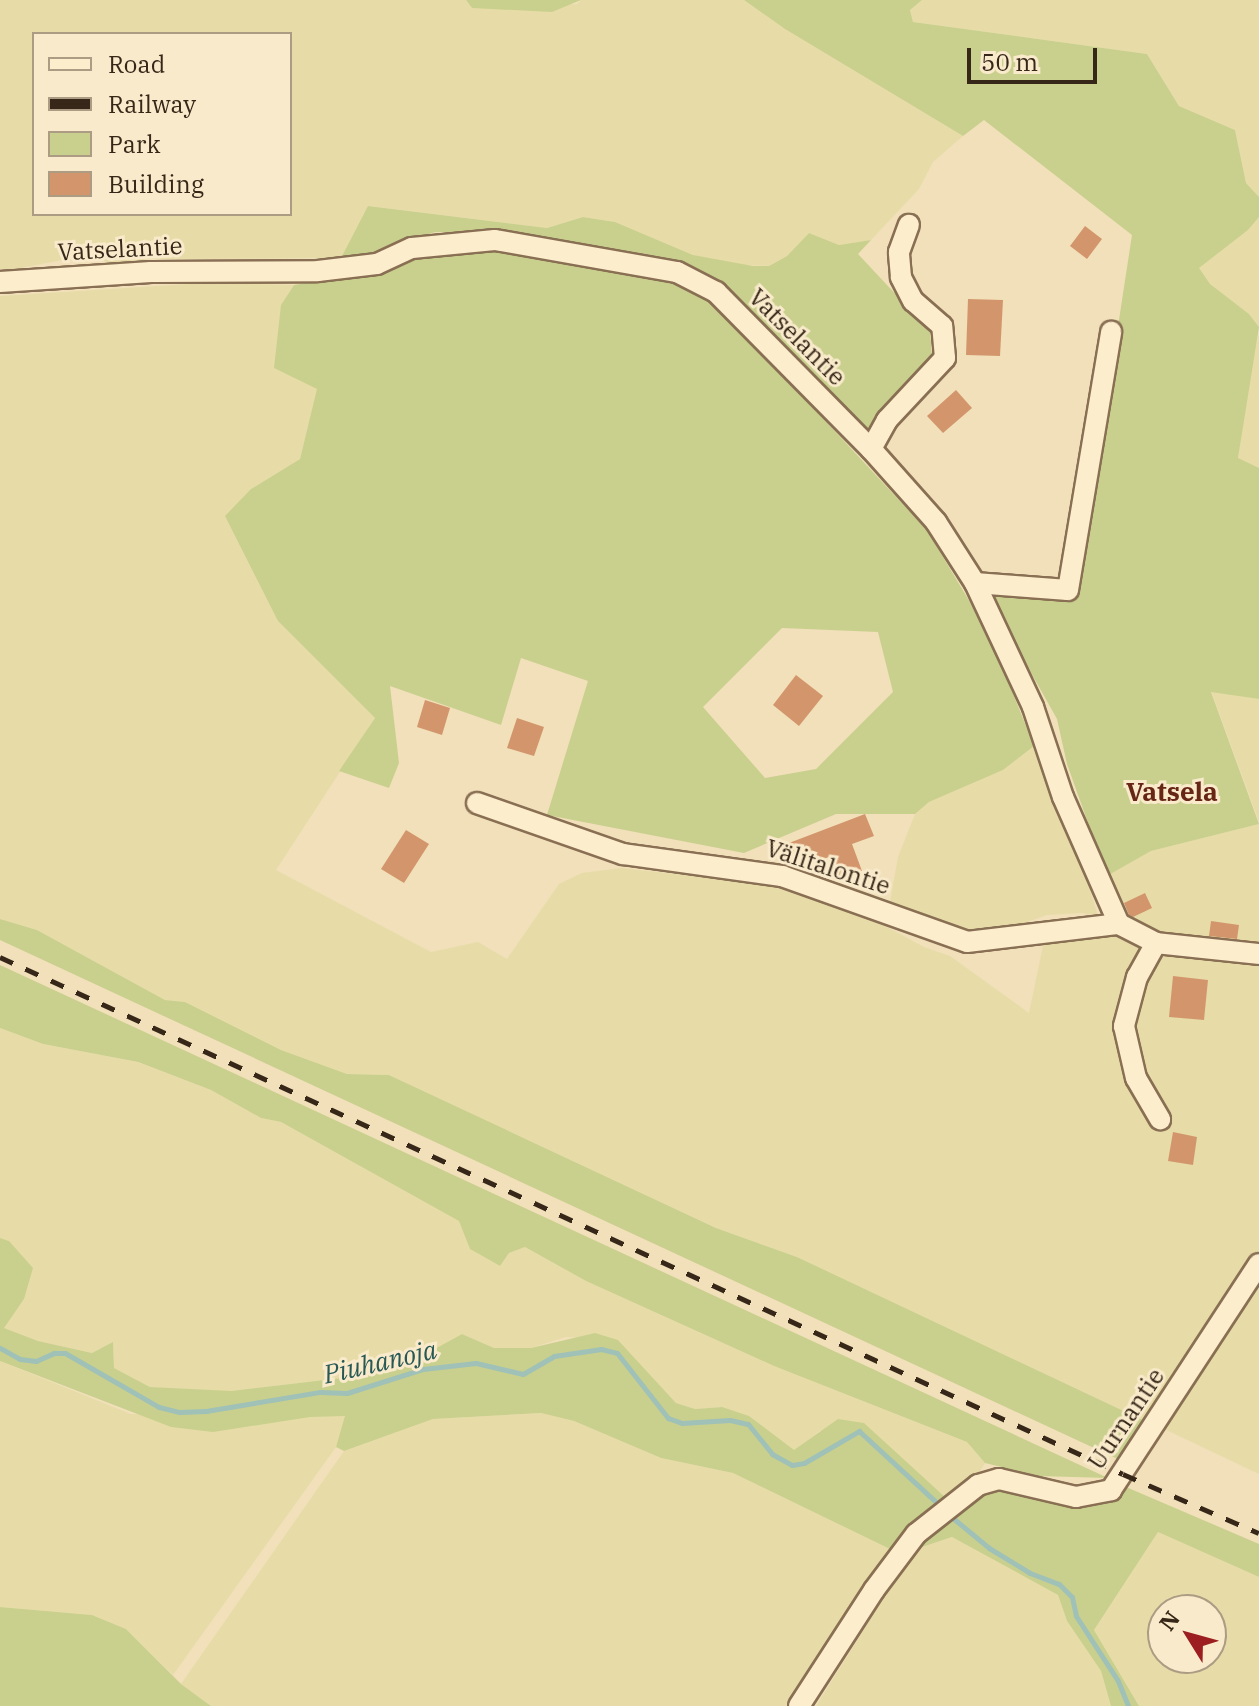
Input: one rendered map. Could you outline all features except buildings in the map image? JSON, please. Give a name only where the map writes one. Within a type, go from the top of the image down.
[{"type":"street","points":[[871,449],[887,420],[945,358],[942,326],[913,301],[901,277],[899,252],[909,225]]},
{"type":"street","name":"Vatselantie","points":[[0,282],[151,272],[318,271],[377,264],[412,248],[495,240],[677,272],[716,292],[871,449],[936,522],[975,583],[1033,707],[1063,797],[1119,924]]},
{"type":"street","points":[[975,583],[1068,590],[1111,332]]},
{"type":"street","name":"Välitalontie","points":[[477,803],[623,854],[782,876],[967,942],[1119,924]]},
{"type":"street","points":[[1119,924],[1156,943],[1259,954]]},
{"type":"street","points":[[1156,943],[1137,977],[1124,1026],[1136,1078],[1160,1119]]},
{"type":"street","name":"Uurnantie","points":[[799,1706],[874,1590],[916,1534],[978,1485],[999,1479],[1076,1497],[1111,1490],[1259,1264]]},
{"type":"shaded area","points":[[0,0],[466,0],[472,8],[577,4],[581,0],[744,0],[785,29],[963,136],[933,162],[919,189],[871,240],[839,245],[809,233],[787,256],[769,266],[735,265],[693,255],[615,222],[583,217],[547,228],[369,206],[341,258],[152,259],[108,263],[93,254],[0,272]]},
{"type":"shaded area","points":[[922,0],[1259,0],[1259,197],[1246,183],[1235,130],[1179,106],[1147,54],[913,22],[910,10]]},
{"type":"shaded area","points":[[1259,217],[1259,327],[1249,314],[1209,284],[1198,268],[1248,230]]},
{"type":"shaded area","points":[[205,283],[294,285],[281,305],[318,389],[300,459],[251,489],[278,621],[375,718],[276,870],[431,952],[478,942],[507,959],[559,884],[582,873],[622,868],[782,886],[816,901],[852,908],[924,947],[950,956],[1029,1013],[1044,941],[1120,935],[1107,876],[1151,851],[1259,824],[1259,1255],[1147,1422],[797,1257],[716,1228],[389,1075],[347,1074],[281,1050],[185,1002],[165,1000],[37,930],[0,919],[0,296]]},
{"type":"shaded area","points":[[1259,334],[1259,468],[1238,459],[1251,362]]},
{"type":"shaded area","points":[[1211,691],[1259,699],[1259,822]]},
{"type":"shaded area","points":[[1034,746],[1084,870],[1098,916],[1082,913],[1047,915],[1005,930],[967,937],[922,921],[890,902],[898,857],[915,814],[929,802],[1003,770]]},
{"type":"shaded area","points":[[0,1028],[43,1044],[137,1062],[211,1090],[261,1118],[281,1122],[460,1221],[470,1249],[500,1266],[509,1253],[525,1247],[586,1281],[774,1366],[967,1442],[985,1463],[976,1478],[945,1497],[863,1423],[820,1431],[794,1451],[722,1407],[695,1409],[676,1403],[618,1340],[566,1337],[531,1348],[494,1348],[462,1334],[431,1351],[367,1375],[231,1391],[190,1391],[150,1387],[114,1368],[113,1343],[92,1353],[38,1341],[3,1328],[24,1299],[9,1241],[0,1238]]},
{"type":"shaded area","points":[[1259,1281],[1259,1474],[1160,1427]]},
{"type":"shaded area","points":[[0,1361],[131,1414],[346,1416],[336,1447],[173,1675],[126,1629],[92,1615],[0,1607]]},
{"type":"shaded area","points":[[541,1413],[574,1421],[661,1458],[733,1473],[892,1550],[791,1706],[211,1706],[181,1684],[344,1451],[433,1419]]},
{"type":"shaded area","points":[[1158,1532],[1259,1577],[1259,1706],[1139,1706],[1094,1630]]},
{"type":"shaded area","points":[[952,1537],[1058,1595],[1067,1621],[1101,1671],[1111,1706],[816,1706],[889,1589],[919,1548]]},
{"type":"green space","points":[[466,0],[581,0],[552,12],[472,8]]},
{"type":"green space","points":[[744,0],[922,0],[910,10],[913,22],[1147,54],[1179,106],[1235,130],[1246,183],[1259,197],[1259,217],[1248,230],[1199,268],[1210,284],[1249,314],[1259,327],[1238,458],[1259,468],[1259,699],[1211,692],[1259,824],[1151,851],[1107,876],[1067,764],[1057,719],[986,592],[1077,594],[1132,235],[984,120],[963,136],[785,29]]},
{"type":"green space","points":[[368,206],[547,228],[583,217],[615,222],[693,255],[753,266],[769,266],[787,256],[809,233],[839,245],[871,240],[858,254],[930,331],[932,356],[886,406],[866,434],[729,293],[480,233],[435,232],[382,251],[341,258]]},
{"type":"green space","points":[[480,247],[679,281],[721,309],[927,530],[990,636],[1034,746],[1003,770],[929,802],[915,814],[836,814],[744,853],[547,815],[588,681],[521,658],[501,725],[390,686],[399,763],[389,788],[339,771],[375,718],[278,621],[225,516],[251,489],[300,459],[317,389],[274,368],[281,305],[294,285],[360,274],[411,257]],"holes":[[[782,628],[878,632],[893,692],[816,769],[765,778],[703,707]]]},
{"type":"green space","points":[[0,919],[37,930],[165,1000],[185,1002],[281,1050],[347,1074],[389,1075],[716,1228],[797,1257],[1147,1422],[1122,1461],[0,940]]},
{"type":"green space","points":[[0,965],[1108,1478],[1038,1476],[985,1463],[967,1442],[774,1366],[586,1281],[525,1247],[509,1253],[500,1266],[470,1249],[459,1221],[281,1122],[261,1118],[211,1090],[138,1062],[43,1044],[0,1028]]},
{"type":"green space","points":[[0,1238],[9,1241],[33,1268],[24,1299],[4,1328],[38,1341],[92,1353],[113,1342],[114,1368],[150,1387],[231,1391],[367,1375],[431,1351],[462,1334],[494,1348],[531,1348],[595,1333],[618,1340],[676,1403],[695,1409],[722,1407],[749,1416],[794,1450],[838,1419],[864,1423],[945,1497],[892,1550],[733,1473],[661,1458],[574,1421],[541,1413],[433,1419],[344,1451],[336,1447],[345,1416],[310,1417],[213,1432],[171,1427],[0,1361]]},
{"type":"green space","points":[[1126,1487],[1259,1544],[1259,1577],[1158,1532],[1094,1630],[1139,1706],[1111,1706],[1101,1671],[1067,1621],[1058,1595],[952,1537],[919,1548],[972,1499],[988,1489],[1072,1502],[1107,1501]]},
{"type":"green space","points":[[0,1607],[92,1615],[126,1629],[181,1684],[211,1706],[0,1706]]},
{"type":"waterway","name":"Piuhanoja","points":[[0,1348],[20,1359],[36,1361],[54,1353],[65,1353],[159,1407],[179,1412],[206,1411],[320,1392],[347,1393],[423,1369],[476,1363],[523,1374],[554,1356],[601,1349],[617,1353],[668,1418],[682,1423],[730,1420],[748,1424],[772,1454],[792,1465],[804,1463],[859,1431],[937,1503]]},
{"type":"waterway","name":"Piuhanoja","points":[[954,1519],[989,1548],[1030,1573],[1059,1584],[1072,1597],[1076,1616],[1118,1681],[1128,1706]]},
{"type":"railway","points":[[0,957],[1123,1474],[1259,1533]]},
{"type":"district","name":"Vatsela","points":[[1172,792]]}]
